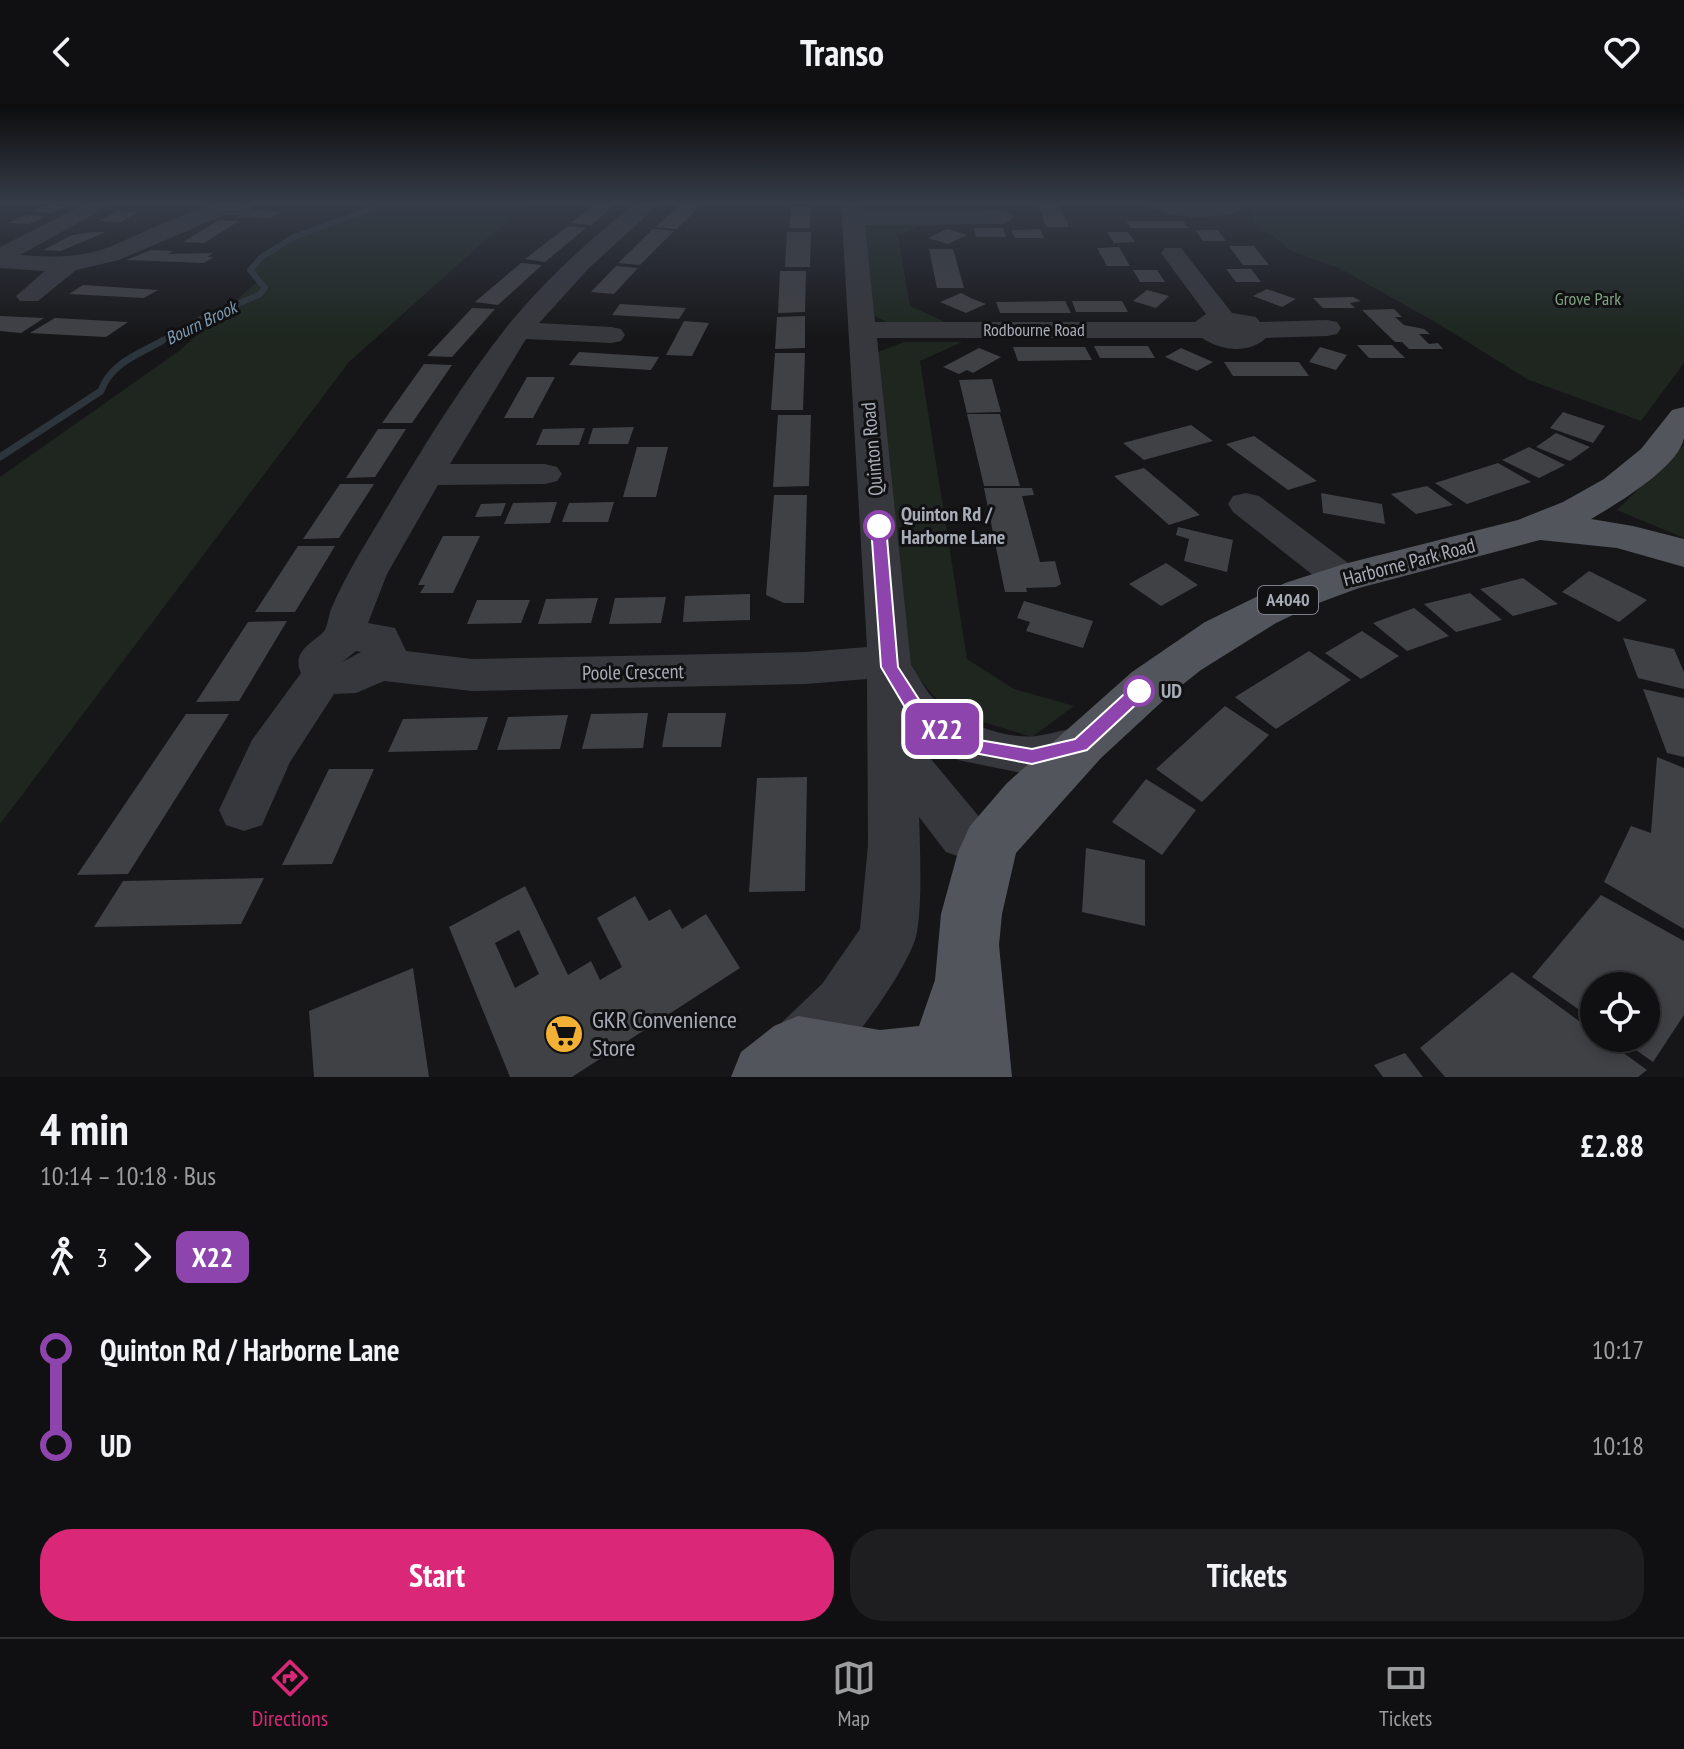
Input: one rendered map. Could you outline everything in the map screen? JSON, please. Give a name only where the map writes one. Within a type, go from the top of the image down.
[{"type":"main road","name":"Harborne Park Road","points":[[977,1077],[969,926],[989,844],[1080,745],[1164,670],[1209,639],[1306,591],[1342,578],[1533,529],[1590,507],[1632,477],[1674,433],[1684,417]]},
{"type":"main road","points":[[1533,529],[1602,531],[1645,540],[1684,554]]},
{"type":"main road","points":[[782,1064],[880,1065],[944,1057],[969,970]]},
{"type":"street","points":[[0,259],[20,248]]},
{"type":"street","points":[[0,259],[68,265],[126,248]]},
{"type":"street","points":[[244,810],[269,754],[348,659],[345,624],[383,547],[480,385],[519,330],[558,286],[600,248]]},
{"type":"street","name":"Quinton Road","points":[[782,1064],[843,1005],[888,937],[894,845],[894,749],[855,248]]},
{"type":"street","points":[[1173,253],[1215,324]]},
{"type":"street","points":[[57,298],[29,296],[68,265]]},
{"type":"street","name":"Rodbourne Road","points":[[862,330],[1215,324],[1220,338],[1241,341],[1255,336],[1255,330],[1327,328]]},
{"type":"street","points":[[519,330],[611,335]]},
{"type":"street","points":[[427,475],[545,474]]},
{"type":"street","points":[[1246,504],[1342,578]]},
{"type":"street","name":"Poole Crescent","points":[[348,659],[472,675],[889,664]]},
{"type":"street","points":[[889,664],[916,709],[934,724],[975,747],[1032,756],[1080,745]]},
{"type":"street","points":[[894,749],[964,836],[989,844]]},
{"type":"green space","points":[[273,248],[476,248],[349,362],[0,824],[0,477],[179,351],[258,281],[250,270]]},
{"type":"green space","points":[[867,248],[900,248],[910,306],[952,325],[892,325],[873,315]]},
{"type":"green space","name":"Grove Park","points":[[1288,248],[1684,248],[1684,363],[1641,421],[1529,380],[1339,268]]},
{"type":"green space","points":[[904,342],[962,342],[920,361],[967,659],[1014,689],[1074,706],[1032,737],[945,710],[911,668],[894,545],[878,352]]},
{"type":"green space","points":[[1684,445],[1684,538],[1617,510]]},
{"type":"building","points":[[46,248],[67,248],[61,251],[43,250]]},
{"type":"building","points":[[539,248],[561,248],[545,262],[525,259]]},
{"type":"building","points":[[633,248],[657,248],[640,265],[618,263]]},
{"type":"building","points":[[786,248],[811,248],[810,267],[785,267]]},
{"type":"building","points":[[1097,248],[1120,248],[1130,266],[1107,266]]},
{"type":"building","points":[[1231,248],[1256,248],[1269,265],[1243,265]]},
{"type":"building","points":[[929,249],[953,249],[964,288],[937,288]]},
{"type":"building","points":[[151,250],[173,251],[168,254],[213,253],[207,257],[214,257],[204,263],[126,260]]},
{"type":"building","points":[[521,263],[542,265],[498,305],[475,302]]},
{"type":"building","points":[[616,266],[638,268],[614,294],[591,292]]},
{"type":"building","points":[[1226,269],[1251,269],[1261,282],[1236,282]]},
{"type":"building","points":[[1133,270],[1157,270],[1165,282],[1140,282]]},
{"type":"building","points":[[780,271],[806,271],[805,312],[778,313]]},
{"type":"building","points":[[83,285],[158,290],[144,298],[69,294]]},
{"type":"building","points":[[1267,289],[1296,299],[1282,307],[1253,296]]},
{"type":"building","points":[[1147,290],[1169,296],[1156,308],[1133,301]]},
{"type":"building","points":[[961,293],[986,304],[966,313],[940,302]]},
{"type":"building","points":[[1353,297],[1361,301],[1350,303],[1355,308],[1323,308],[1313,298]]},
{"type":"building","points":[[1065,301],[1071,313],[1000,313],[996,302]]},
{"type":"building","points":[[1072,301],[1122,301],[1128,312],[1076,312]]},
{"type":"building","points":[[620,304],[686,308],[679,319],[612,315]]},
{"type":"building","points":[[472,308],[495,309],[452,357],[427,356]]},
{"type":"building","points":[[1394,309],[1402,317],[1395,317],[1404,325],[1424,329],[1430,334],[1419,334],[1429,344],[1438,343],[1443,349],[1409,349],[1402,342],[1395,342],[1362,310]]},
{"type":"building","points":[[0,316],[44,318],[21,333],[0,331]]},
{"type":"building","points":[[805,316],[805,348],[775,349],[777,317]]},
{"type":"building","points":[[55,318],[128,322],[106,337],[30,333]]},
{"type":"building","points":[[684,321],[709,323],[692,356],[666,355]]},
{"type":"building","points":[[1357,345],[1392,345],[1405,358],[1369,358]]},
{"type":"building","points":[[1094,346],[1148,346],[1155,358],[1100,358]]},
{"type":"building","points":[[1013,347],[1085,347],[1092,360],[1018,361]]},
{"type":"building","points":[[1320,347],[1347,355],[1336,370],[1309,362]]},
{"type":"building","points":[[979,348],[1001,357],[973,373],[967,370],[959,374],[943,367]]},
{"type":"building","points":[[1181,348],[1213,362],[1197,371],[1165,357]]},
{"type":"building","points":[[579,352],[659,357],[651,370],[569,365]]},
{"type":"building","points":[[775,353],[805,353],[803,410],[771,410]]},
{"type":"building","points":[[1224,362],[1299,362],[1309,376],[1233,376]]},
{"type":"building","points":[[424,364],[452,365],[412,423],[382,423]]},
{"type":"building","points":[[527,377],[555,377],[533,418],[504,418]]},
{"type":"building","points":[[992,379],[1001,412],[967,413],[959,380]]},
{"type":"building","points":[[1563,412],[1605,426],[1593,443],[1550,428]]},
{"type":"building","points":[[967,414],[1000,414],[1020,486],[984,486]]},
{"type":"building","points":[[778,415],[811,415],[809,486],[773,487]]},
{"type":"building","points":[[1191,425],[1213,441],[1144,460],[1123,443]]},
{"type":"building","points":[[634,427],[628,444],[588,444],[593,428]]},
{"type":"building","points":[[585,428],[579,445],[536,445],[543,429]]},
{"type":"building","points":[[378,429],[406,429],[375,477],[346,478]]},
{"type":"building","points":[[1556,433],[1590,447],[1570,461],[1536,447]]},
{"type":"building","points":[[1254,436],[1317,481],[1288,490],[1226,444]]},
{"type":"building","points":[[637,447],[668,447],[656,497],[623,497]]},
{"type":"building","points":[[1529,447],[1565,465],[1539,478],[1502,460]]},
{"type":"building","points":[[1498,463],[1531,482],[1467,504],[1435,483]]},
{"type":"building","points":[[1144,468],[1200,515],[1169,525],[1114,476]]},
{"type":"building","points":[[340,484],[374,484],[339,538],[303,539]]},
{"type":"building","points":[[1427,486],[1453,505],[1416,514],[1391,494]]},
{"type":"building","points":[[984,488],[1032,488],[1034,495],[1022,496],[1040,562],[1055,561],[1061,584],[1056,587],[1026,588],[1027,592],[1005,592]]},
{"type":"building","points":[[1321,493],[1382,504],[1385,524],[1323,513]]},
{"type":"building","points":[[774,495],[807,495],[804,603],[784,603],[766,595]]},
{"type":"building","points":[[557,502],[550,523],[504,524],[513,503]]},
{"type":"building","points":[[614,502],[608,522],[562,522],[569,503]]},
{"type":"building","points":[[506,503],[501,516],[475,517],[481,504]]},
{"type":"building","points":[[1178,527],[1233,540],[1227,572],[1184,561],[1189,539],[1176,535]]},
{"type":"building","points":[[443,536],[480,536],[453,593],[420,593],[425,585],[418,585]]},
{"type":"building","points":[[298,546],[335,546],[295,612],[255,612]]},
{"type":"building","points":[[1166,563],[1198,585],[1161,606],[1129,584]]},
{"type":"building","points":[[1589,571],[1647,600],[1619,622],[1562,592]]},
{"type":"building","points":[[1523,578],[1558,604],[1513,616],[1480,589]]},
{"type":"building","points":[[1470,593],[1502,620],[1456,632],[1424,604]]},
{"type":"building","points":[[750,594],[750,620],[683,622],[685,596]]},
{"type":"building","points":[[666,597],[661,623],[609,624],[615,598]]},
{"type":"building","points":[[598,598],[591,623],[538,624],[546,599]]},
{"type":"building","points":[[477,600],[530,600],[521,623],[467,624]]},
{"type":"building","points":[[1024,601],[1093,621],[1083,648],[1026,631],[1030,622],[1017,618]]},
{"type":"building","points":[[1414,608],[1449,636],[1407,651],[1373,623]]},
{"type":"building","points":[[287,621],[239,701],[196,702],[248,622]]},
{"type":"building","points":[[1362,631],[1399,656],[1361,679],[1325,653]]},
{"type":"building","points":[[1623,638],[1674,649],[1684,672],[1684,689],[1638,678]]},
{"type":"building","points":[[1309,651],[1351,680],[1276,729],[1235,697]]},
{"type":"building","points":[[1643,689],[1684,698],[1684,757],[1667,753]]},
{"type":"building","points":[[1225,706],[1269,735],[1202,802],[1156,769]]},
{"type":"building","points":[[648,713],[643,748],[582,749],[591,714]]},
{"type":"building","points":[[668,713],[726,713],[721,747],[662,747]]},
{"type":"building","points":[[186,714],[229,714],[128,874],[77,875]]},
{"type":"building","points":[[568,715],[560,749],[497,750],[508,717]]},
{"type":"building","points":[[488,717],[477,750],[388,752],[403,719]]},
{"type":"building","points":[[1657,757],[1684,768],[1684,929],[1604,882],[1631,826],[1651,833]]},
{"type":"building","points":[[329,769],[374,769],[332,864],[282,865]]},
{"type":"building","points":[[807,777],[805,891],[749,892],[757,778]]},
{"type":"building","points":[[1146,779],[1196,810],[1162,855],[1112,822]]},
{"type":"building","points":[[1086,848],[1145,860],[1145,926],[1082,912]]},
{"type":"building","points":[[264,878],[241,924],[94,927],[123,881]]},
{"type":"building","points":[[525,886],[568,975],[591,961],[600,980],[622,967],[597,918],[635,896],[649,921],[670,909],[682,929],[706,914],[740,968],[572,1077],[510,1077],[449,927]],"holes":[[[519,930],[539,974],[515,988],[495,943]]]},
{"type":"building","points":[[1601,895],[1684,941],[1684,1015],[1660,1051],[1660,972],[1580,972],[1580,1010],[1532,977]]},
{"type":"building","points":[[413,968],[429,1077],[314,1077],[309,1011]]},
{"type":"building","points":[[1512,972],[1580,1022],[1580,1052],[1622,1052],[1647,1070],[1638,1077],[1445,1077],[1420,1048]]},
{"type":"building","points":[[1639,1052],[1660,1052],[1653,1062]]},
{"type":"building","points":[[1405,1053],[1423,1077],[1383,1077],[1374,1065]]},
{"type":"waterway","name":"Bourn Brook","points":[[158,343],[199,320],[259,295],[265,288],[250,270],[275,248]]},
{"type":"waterway","name":"Bourn Brook","points":[[0,457],[101,391],[118,367],[162,341]]},
{"type":"bus line","name":"X22","points":[[879,526],[889,667],[916,709],[934,724],[975,747],[1032,756],[1080,745],[1139,691]]},
{"type":"place","name":"Quinton Rd / Harborne Lane","points":[[879,526]]},
{"type":"place","name":"UD","points":[[1139,691]]},
{"type":"place","name":"GKR Convenience Store","points":[[564,1034]]}]
